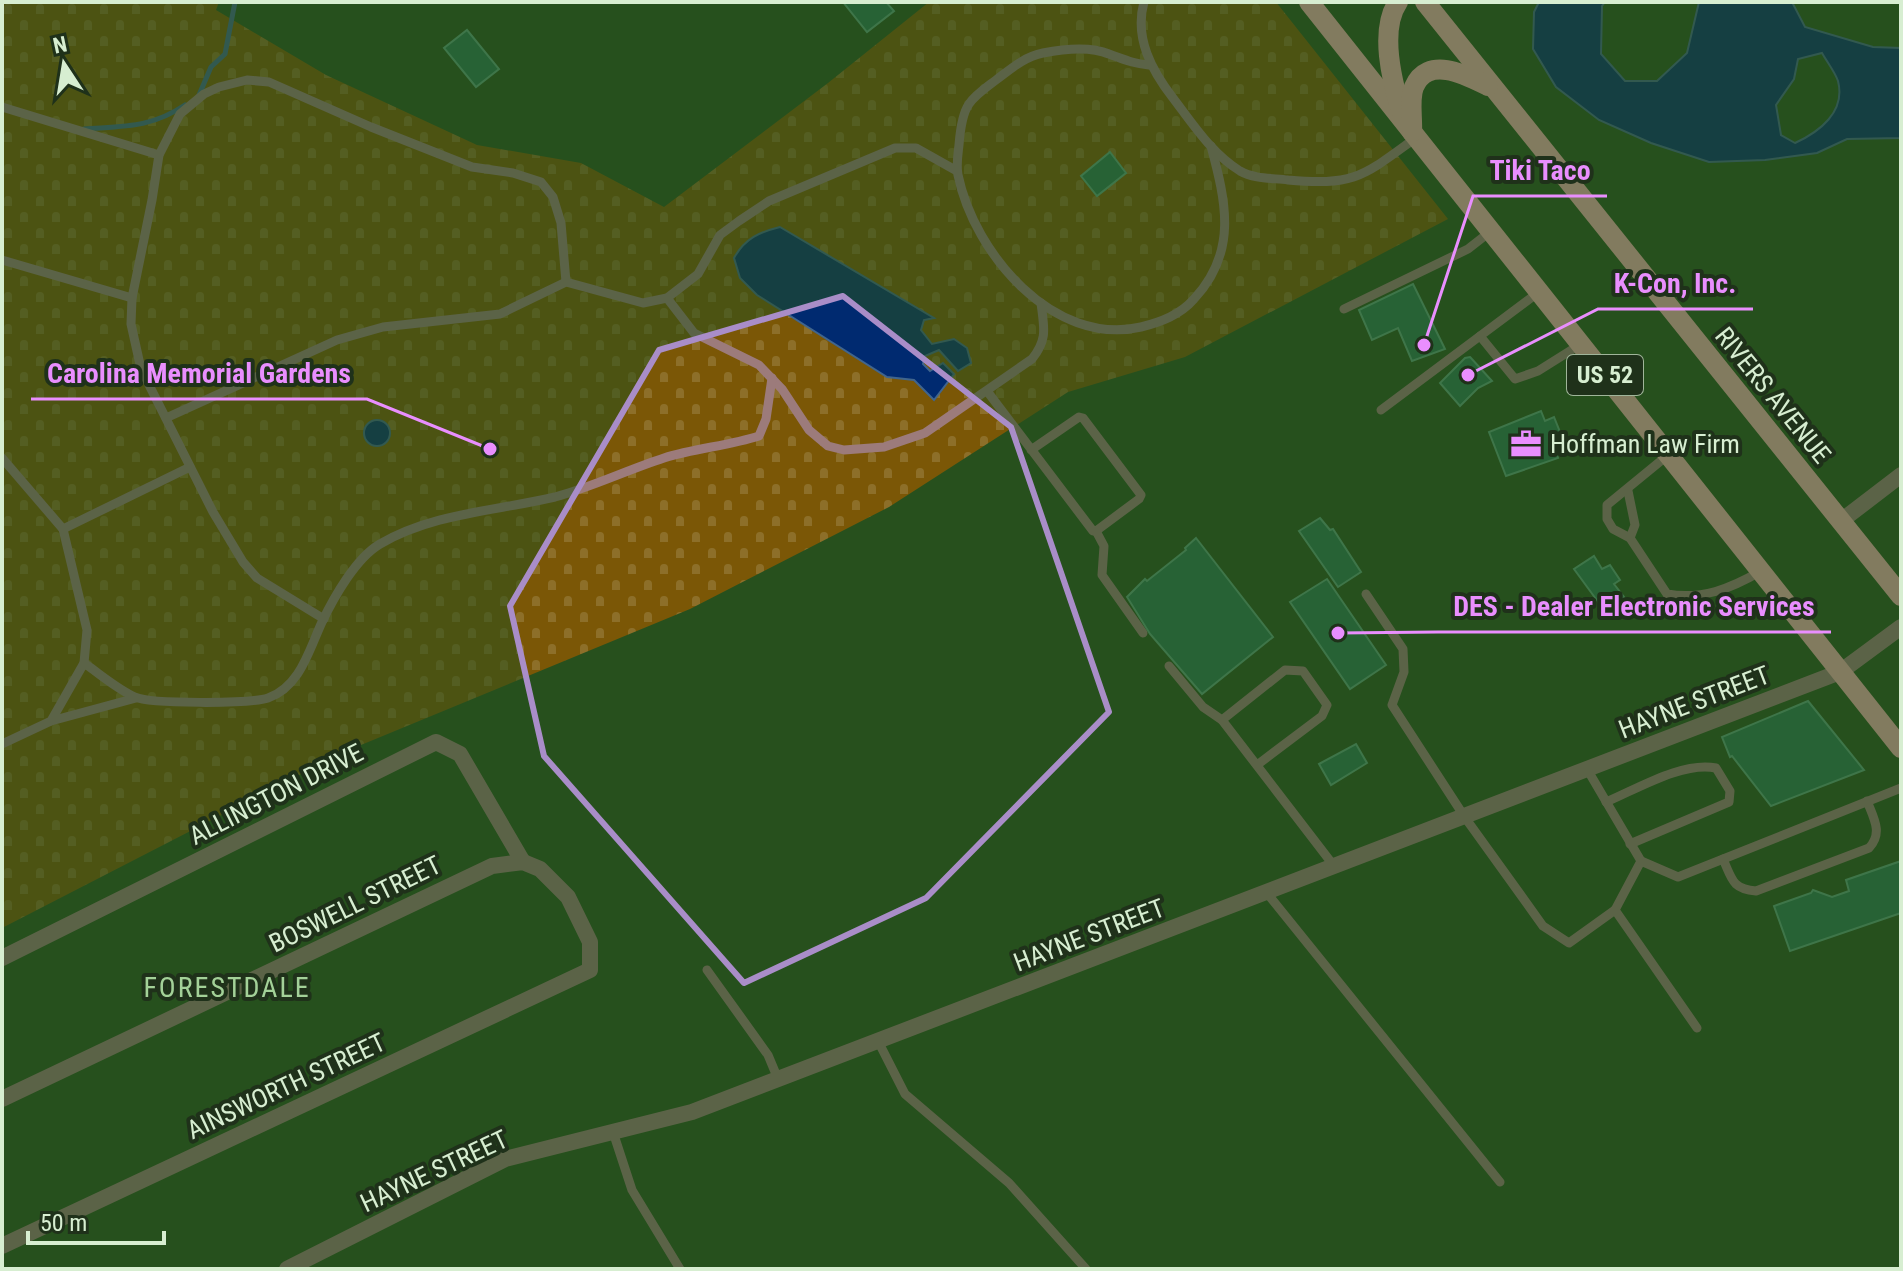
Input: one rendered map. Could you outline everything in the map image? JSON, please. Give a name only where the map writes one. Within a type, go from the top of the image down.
[{"type":"main road","name":"US 52","points":[[1309,2],[1901,748]]},
{"type":"main road","points":[[1398,2],[1393,9],[1390,73],[1411,130]]},
{"type":"main road","name":"RIVERS AVENUE","points":[[1425,2],[1901,596]]},
{"type":"main road","points":[[1411,130],[1413,91],[1426,74],[1453,70],[1496,90]]},
{"type":"street","points":[[1841,521],[1901,475]]},
{"type":"street","name":"HAYNE STREET","points":[[287,1269],[505,1159],[692,1112],[1840,672],[1901,627]]},
{"type":"street","name":"ALLINGTON DRIVE","points":[[2,958],[436,742],[460,754],[523,862]]},
{"type":"street","name":"AINSWORTH STREET","points":[[2,1246],[590,970],[590,942],[568,897],[540,869],[523,862]]},
{"type":"street","name":"BOSWELL STREET","points":[[2,1099],[492,866],[523,862]]},
{"type":"lane","points":[[1144,2],[1142,34],[1149,65],[1211,146],[1240,170],[1253,176],[1337,182],[1354,179],[1378,166],[1411,130]]},
{"type":"lane","points":[[1149,65],[1127,63],[1108,53],[1087,49],[1043,53],[1022,59],[967,106],[960,133],[957,171],[970,212],[996,256],[1041,303],[1071,320],[1096,328],[1127,330],[1161,322],[1188,306],[1206,287],[1218,265],[1225,242],[1222,196],[1211,146]]},
{"type":"lane","points":[[324,619],[257,578],[243,562],[190,467],[141,369],[131,324],[132,298],[159,155],[180,114],[204,94],[219,87],[247,80],[269,82],[472,167],[513,173],[541,182],[553,197],[561,223],[566,282]]},
{"type":"lane","points":[[2,107],[159,155]]},
{"type":"lane","points":[[166,418],[337,340],[383,327],[500,314],[566,282],[643,303],[667,298],[698,274],[720,235],[769,201],[895,148],[916,148],[957,171]]},
{"type":"lane","points":[[1344,309],[1468,249],[1491,231]]},
{"type":"lane","points":[[2,260],[132,298]]},
{"type":"lane","points":[[1381,410],[1539,292]]},
{"type":"lane","points":[[667,298],[694,333],[759,365],[809,430],[828,446],[844,450],[884,447],[925,433],[1032,359],[1043,346],[1041,303]]},
{"type":"lane","points":[[1480,336],[1515,379],[1538,371],[1581,344]]},
{"type":"lane","points":[[2,744],[51,721],[136,698],[250,702],[282,691],[293,681],[308,656],[324,619],[361,559],[378,545],[440,518],[557,496],[666,457],[759,436],[766,419],[772,378]]},
{"type":"lane","points":[[987,391],[1096,531],[1104,546],[1102,575],[1143,633]]},
{"type":"lane","points":[[1031,450],[1079,417],[1083,418],[1141,495],[1096,531]]},
{"type":"lane","points":[[1668,455],[1641,476],[1628,491],[1607,505],[1606,512],[1613,529],[1630,538],[1667,594],[1688,598],[1731,589],[1761,571]]},
{"type":"lane","points":[[2,458],[63,529],[87,630],[84,663],[51,721]]},
{"type":"lane","points":[[63,529],[190,467]]},
{"type":"lane","points":[[1628,491],[1635,525],[1630,538]]},
{"type":"lane","points":[[1366,594],[1403,649],[1404,672],[1392,705],[1464,816],[1543,926],[1569,943],[1615,910],[1641,861]]},
{"type":"lane","points":[[84,663],[136,698]]},
{"type":"lane","points":[[1169,666],[1203,707],[1222,720],[1334,866]]},
{"type":"lane","points":[[1222,720],[1285,670],[1303,671],[1327,705],[1322,716],[1257,765]]},
{"type":"lane","points":[[1606,802],[1702,765],[1716,768],[1730,791],[1729,802],[1630,844]]},
{"type":"lane","points":[[1587,769],[1641,861],[1678,877],[1901,788]]},
{"type":"lane","points":[[1723,859],[1736,886],[1756,891],[1869,848],[1876,841],[1878,830],[1867,801]]},
{"type":"lane","points":[[1266,892],[1500,1182]]},
{"type":"lane","points":[[1615,910],[1697,1028]]},
{"type":"lane","points":[[707,970],[768,1055],[778,1079]]},
{"type":"lane","points":[[878,1041],[905,1094],[1009,1183],[1086,1269]]},
{"type":"lane","points":[[613,1132],[632,1190],[680,1269]]},
{"type":"highlighted area","points":[[843,296],[1011,427],[1109,712],[926,898],[744,983],[544,756],[510,606],[659,350]]},
{"type":"green space","points":[[2,2],[219,2],[216,10],[326,75],[477,145],[581,163],[664,207],[929,2],[1276,2],[1448,219],[1185,357],[1068,392],[889,507],[690,609],[344,752],[2,928]]},
{"type":"water","points":[[1539,2],[1605,2],[1602,6],[1601,54],[1625,81],[1657,81],[1687,53],[1699,2],[1792,2],[1805,27],[1873,47],[1901,48],[1901,138],[1847,139],[1817,153],[1765,160],[1709,162],[1651,143],[1599,120],[1556,87],[1533,49],[1534,12]],"holes":[[[1822,53],[1838,81],[1838,102],[1821,127],[1795,143],[1781,135],[1776,105],[1794,79],[1798,59]]]},
{"type":"water","points":[[780,227],[934,318],[924,320],[921,330],[932,344],[954,339],[967,348],[971,363],[958,371],[939,350],[925,356],[923,364],[930,371],[943,363],[954,374],[934,400],[914,380],[887,377],[757,295],[740,278],[734,258],[743,245],[754,237]]},
{"type":"water","points":[[377,420],[386,424],[390,433],[386,442],[377,446],[368,442],[364,433],[368,424]]},
{"type":"building","points":[[843,2],[886,2],[894,11],[867,32]]},
{"type":"building","points":[[467,30],[499,69],[476,87],[444,48]]},
{"type":"building","points":[[1110,152],[1126,173],[1097,196],[1081,176]]},
{"type":"building","points":[[1413,284],[1445,349],[1412,361],[1398,328],[1372,340],[1359,310]]},
{"type":"building","points":[[1470,357],[1492,381],[1478,388],[1460,406],[1440,383],[1465,358]]},
{"type":"building","name":"Hoffman Law Firm","points":[[1541,411],[1545,421],[1554,417],[1564,442],[1553,446],[1558,458],[1506,476],[1489,432]]},
{"type":"building","points":[[1320,518],[1330,530],[1333,529],[1361,572],[1338,587],[1299,531]]},
{"type":"building","points":[[1196,538],[1273,637],[1202,694],[1150,634],[1127,597],[1145,579],[1147,581],[1186,550]]},
{"type":"building","points":[[1594,556],[1602,569],[1610,565],[1620,580],[1614,584],[1624,597],[1604,610],[1574,569]]},
{"type":"building","points":[[1327,579],[1386,665],[1350,689],[1290,602]]},
{"type":"building","points":[[1808,701],[1864,770],[1771,806],[1730,757],[1722,737]]},
{"type":"building","points":[[1356,744],[1367,763],[1331,785],[1319,764]]},
{"type":"building","points":[[1901,861],[1901,913],[1790,951],[1774,906],[1813,890],[1832,897],[1849,891],[1846,880]]},
{"type":"waterway","points":[[199,95],[211,67],[225,54],[235,2]]},
{"type":"waterway","points":[[84,129],[149,122],[185,105]]},
{"type":"place","name":"Tiki Taco","points":[[1424,345]]},
{"type":"place","name":"K-Con, Inc.","points":[[1468,375]]},
{"type":"place","name":"Hoffman Law Firm","points":[[1526,444]]},
{"type":"place","name":"Carolina Memorial Gardens","points":[[490,449]]},
{"type":"place","name":"DES - Dealer Electronic Services","points":[[1338,633]]},
{"type":"district","name":"FORESTDALE","points":[[227,987]]}]
